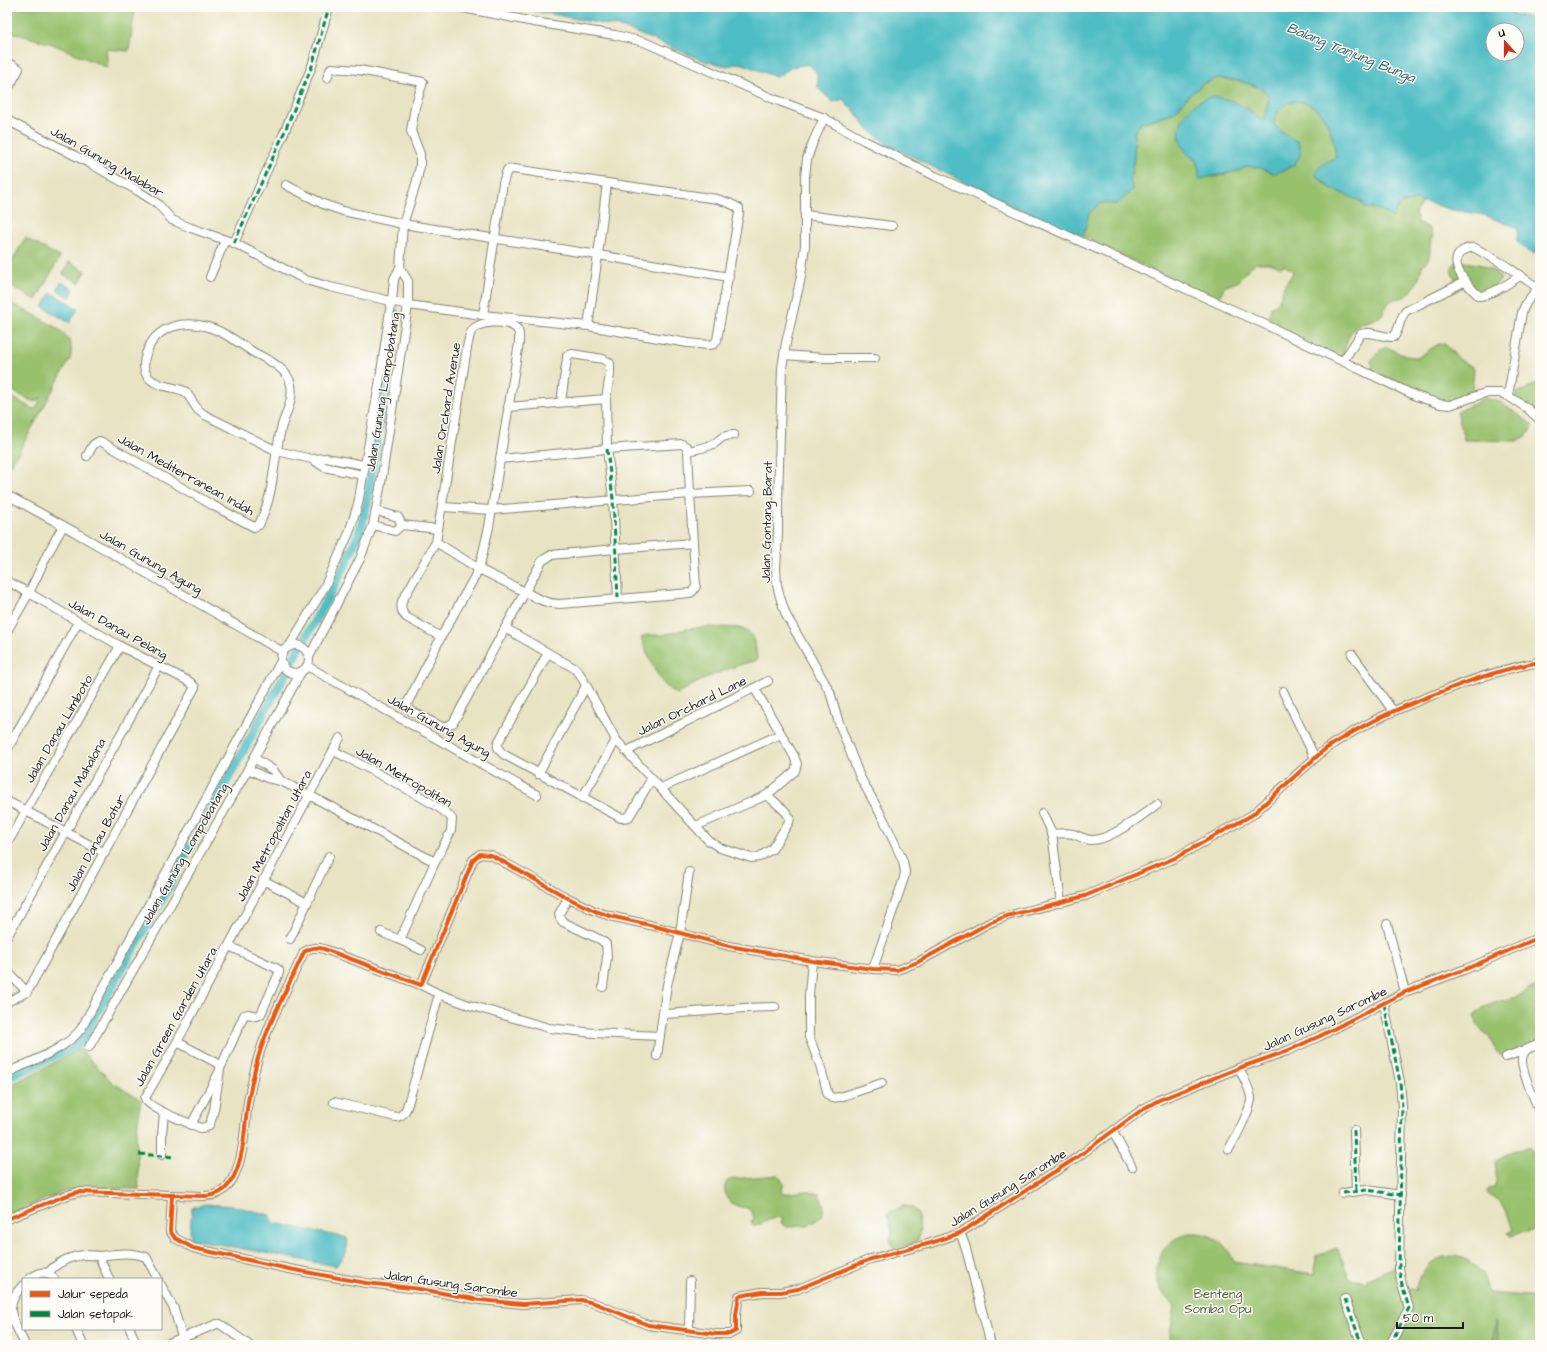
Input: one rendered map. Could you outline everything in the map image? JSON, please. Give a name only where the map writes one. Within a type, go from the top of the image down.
[{"type":"street","points":[[234,243],[284,133],[312,66],[329,7]]},
{"type":"street","points":[[458,7],[534,22],[615,35],[644,42],[824,118],[871,145],[935,176],[1143,269],[1416,396],[1440,404],[1450,405],[1485,393],[1493,392],[1508,396],[1527,408],[1540,420]]},
{"type":"street","points":[[7,62],[19,69],[7,91]]},
{"type":"street","points":[[328,78],[331,68],[359,70],[423,82],[414,112],[411,131],[420,154],[420,166],[416,184],[403,224],[400,268],[394,279],[392,301]]},
{"type":"street","name":"Jalan Gontang Barat","points":[[824,118],[807,159],[805,177],[805,245],[801,277],[784,355],[781,393],[776,569],[780,597],[786,615],[830,692],[839,723],[860,777],[884,820],[904,866],[904,878],[873,969]]},
{"type":"street","name":"Jalan Gunung Malabar","points":[[7,120],[91,164],[138,191],[158,204],[172,220],[190,228],[234,243],[306,280],[392,301]]},
{"type":"street","points":[[400,268],[408,281],[408,305],[483,315],[588,326],[712,345],[717,340],[740,213],[739,208],[717,199],[509,169],[504,177],[493,239],[483,315]]},
{"type":"street","points":[[588,326],[607,183]]},
{"type":"street","points":[[286,185],[323,204],[342,211],[403,224],[729,277]]},
{"type":"street","points":[[806,215],[892,226]]},
{"type":"street","points":[[210,278],[225,240]]},
{"type":"street","points":[[1508,396],[1522,312],[1526,303],[1539,289],[1485,252],[1472,247],[1460,253],[1456,260],[1458,270],[1466,281],[1478,294],[1482,296],[1520,276]]},
{"type":"street","points":[[1343,361],[1363,333],[1385,337],[1394,336],[1402,314],[1466,281]]},
{"type":"street","name":"Jalan Gunung Lompobatang","points":[[7,1073],[62,1046],[73,1038],[81,1029],[286,654],[325,586],[349,533],[358,504],[392,301],[408,305],[376,511],[373,525],[360,559],[254,758],[89,1047]]},
{"type":"street","name":"Jalan Orchard Avenue","points":[[436,542],[467,348],[471,332],[483,324],[498,322],[509,325],[516,328],[520,335],[492,510],[479,569],[441,637],[407,704],[407,707],[444,728],[453,723],[505,628]]},
{"type":"street","points":[[277,451],[281,428],[290,400],[291,384],[288,378],[276,366],[219,332],[207,327],[180,325],[159,332],[148,348],[145,356],[144,367],[149,378],[155,383],[186,392],[198,410],[205,415],[277,451],[312,459],[326,458],[364,465]]},
{"type":"street","points":[[561,402],[567,356],[572,354],[603,359],[610,363],[610,374],[606,398],[607,449],[613,499],[618,598]]},
{"type":"street","points":[[784,355],[825,358],[875,358]]},
{"type":"street","points":[[508,407],[606,398]]},
{"type":"street","points":[[688,451],[712,445],[725,435],[734,435]]},
{"type":"street","name":"Jalan Mediterranean Indah","points":[[87,456],[95,443],[99,441],[102,442],[214,506],[252,526],[257,527],[262,519],[270,495],[277,451]]},
{"type":"street","points":[[441,637],[406,617],[403,614],[401,607],[402,601],[436,542],[479,569],[542,601],[551,604],[690,593],[696,586],[687,447],[682,444],[500,459]]},
{"type":"street","points":[[312,459],[324,467],[363,475]]},
{"type":"street","points":[[442,507],[492,510],[613,499],[751,491]]},
{"type":"street","name":"Jalan Gunung Agung","points":[[7,494],[286,654]]},
{"type":"street","points":[[376,511],[398,517],[402,525]]},
{"type":"street","points":[[373,525],[395,531],[402,525],[438,529]]},
{"type":"street","points":[[7,631],[29,593],[63,526]]},
{"type":"street","points":[[693,543],[558,554],[546,557],[538,567],[526,592],[505,628],[574,668],[586,686],[616,740],[708,840],[720,848],[751,858],[759,857],[772,849],[790,818],[785,811],[767,795]]},
{"type":"street","name":"Jalan Danau Pelang","points":[[7,581],[120,646],[194,684],[195,686]]},
{"type":"street","points":[[7,750],[78,622]]},
{"type":"street","name":"Jalan Danau Limboto","points":[[7,844],[120,646]]},
{"type":"street","points":[[302,647],[304,664],[288,671],[286,654],[302,647]]},
{"type":"street","points":[[548,653],[500,739],[498,747],[503,754],[621,818],[625,818],[632,813],[652,778]]},
{"type":"street","points":[[1352,654],[1393,711]]},
{"type":"street","points":[[421,985],[472,860],[476,856],[483,853],[492,855],[568,898],[595,911],[610,916],[729,946],[812,961],[873,969],[897,970],[906,968],[989,923],[1007,916],[1085,896],[1175,858],[1252,815],[1315,758],[1337,741],[1393,711],[1479,678],[1523,665],[1540,662]]},
{"type":"street","name":"Jalan Gunung Agung","points":[[304,664],[537,795]]},
{"type":"street","name":"Jalan Danau Mahalona","points":[[7,937],[158,666]]},
{"type":"street","name":"Jalan Orchard Lane","points":[[627,751],[768,681]]},
{"type":"street","name":"Jalan Danau Batur","points":[[26,992],[194,692],[195,686]]},
{"type":"street","points":[[538,774],[586,686]]},
{"type":"street","points":[[696,826],[767,795],[790,776],[796,768],[797,764],[794,756],[755,688]]},
{"type":"street","points":[[1283,691],[1315,758]]},
{"type":"street","points":[[661,788],[781,734]]},
{"type":"street","name":"Jalan Metropolitan Utara","points":[[229,946],[340,738]]},
{"type":"street","points":[[582,798],[616,740]]},
{"type":"street","name":"Jalan Metropolitan","points":[[334,751],[447,813],[452,819],[451,831],[434,862]]},
{"type":"street","points":[[254,758],[273,770],[281,781]]},
{"type":"street","points":[[248,768],[267,778],[281,781],[309,795],[434,862],[400,940]]},
{"type":"street","points":[[7,801],[105,853]]},
{"type":"street","points":[[1051,834],[1070,833],[1087,840],[1098,839],[1112,834],[1134,822],[1157,804]]},
{"type":"street","points":[[1042,813],[1051,834],[1061,903]]},
{"type":"street","points":[[290,939],[330,856]]},
{"type":"street","points":[[657,1056],[670,971],[680,933],[689,872]]},
{"type":"street","points":[[263,880],[307,903]]},
{"type":"street","points":[[568,898],[559,914],[563,922],[601,940],[606,944],[607,957],[602,987]]},
{"type":"street","points":[[1387,924],[1405,992]]},
{"type":"street","points":[[381,932],[421,950]]},
{"type":"street","name":"Jalan Gusung Sarombe","points":[[172,1196],[170,1231],[175,1238],[193,1248],[289,1269],[366,1283],[420,1289],[480,1300],[523,1304],[582,1300],[597,1304],[648,1325],[689,1329],[716,1334],[730,1334],[736,1331],[736,1315],[739,1296],[762,1292],[781,1292],[798,1289],[871,1259],[931,1243],[960,1232],[1113,1132],[1143,1109],[1159,1100],[1239,1068],[1287,1051],[1384,1004],[1405,992],[1466,969],[1540,937]]},
{"type":"street","points":[[191,1125],[220,1069],[244,1015],[258,1016],[261,1014],[273,990],[279,971],[276,968],[229,946]]},
{"type":"street","name":"Jalan Green Garden Utara","points":[[166,1113],[147,1102],[145,1098],[229,946]]},
{"type":"street","points":[[7,1219],[78,1192],[203,1196],[216,1195],[224,1190],[234,1176],[243,1141],[249,1097],[255,1068],[275,1015],[304,952],[309,948],[324,949],[421,985],[438,994],[549,1028],[594,1033],[660,1036]]},
{"type":"street","points":[[812,961],[809,995],[809,1038],[820,1065],[828,1095],[832,1098],[840,1097],[882,1083]]},
{"type":"street","points":[[7,971],[26,992],[7,1002]]},
{"type":"street","points":[[334,1102],[396,1118],[404,1113],[410,1097],[438,994]]},
{"type":"street","points":[[1384,1004],[1401,1092],[1399,1268],[1402,1285],[1409,1308],[1390,1345]]},
{"type":"street","points":[[663,1014],[694,1014],[731,1009],[775,1007]]},
{"type":"street","points":[[177,1042],[220,1069]]},
{"type":"street","points":[[1506,1056],[1540,1044]]},
{"type":"street","points":[[1526,1050],[1522,1057],[1522,1062],[1526,1078],[1540,1112]]},
{"type":"street","points":[[1229,1149],[1251,1101],[1250,1094],[1239,1068]]},
{"type":"street","points":[[162,1155],[162,1135],[166,1113],[201,1128],[209,1125],[214,1110],[220,1069]]},
{"type":"street","points":[[1354,1130],[1356,1191]]},
{"type":"street","points":[[1113,1132],[1132,1167]]},
{"type":"street","points":[[1343,1193],[1356,1191],[1380,1191],[1401,1195]]},
{"type":"street","points":[[960,1232],[965,1245],[991,1345]]},
{"type":"street","points":[[31,1278],[39,1273],[51,1276],[58,1264],[70,1258],[81,1255],[99,1256],[124,1253],[137,1254],[146,1257],[157,1278]]},
{"type":"street","points":[[99,1256],[109,1278]]},
{"type":"street","points":[[689,1329],[690,1281]]},
{"type":"street","points":[[22,1286],[13,1299],[10,1307],[25,1345]]},
{"type":"street","points":[[162,1287],[174,1309],[182,1337]]},
{"type":"street","points":[[1345,1299],[1359,1337],[1363,1343],[1368,1345]]},
{"type":"street","points":[[164,1345],[215,1324],[220,1324],[249,1345]]},
{"type":"street","points":[[76,1330],[83,1345]]},
{"type":"street","points":[[130,1330],[137,1345]]},
{"type":"green space","points":[[7,7],[135,7],[129,51],[106,49],[108,68],[55,45],[7,31]]},
{"type":"green space","points":[[1218,78],[1239,81],[1252,85],[1269,96],[1264,121],[1246,107],[1191,157],[1196,160],[1199,171],[1214,177],[1238,171],[1248,166],[1261,168],[1273,173],[1299,143],[1280,131],[1273,123],[1277,112],[1282,107],[1291,102],[1297,101],[1309,104],[1318,111],[1329,127],[1333,138],[1336,158],[1329,160],[1315,174],[1325,184],[1332,189],[1355,198],[1366,208],[1380,210],[1392,218],[1404,203],[1412,200],[1423,201],[1415,213],[1418,222],[1429,228],[1433,236],[1430,244],[1428,259],[1422,266],[1416,283],[1411,291],[1404,297],[1393,299],[1388,304],[1381,316],[1361,325],[1351,332],[1341,358],[1268,321],[1271,308],[1279,300],[1285,284],[1291,277],[1293,271],[1284,265],[1281,267],[1268,263],[1256,263],[1250,267],[1237,282],[1224,287],[1219,298],[1214,301],[1083,236],[1089,213],[1100,203],[1118,204],[1130,180],[1134,156],[1134,133],[1141,123],[1175,112],[1188,96],[1203,84]]},
{"type":"green space","points":[[25,238],[60,257],[36,300],[7,284],[7,271]]},
{"type":"green space","points":[[1458,261],[1483,265],[1494,271],[1501,279],[1486,295],[1467,286],[1454,277],[1452,267]]},
{"type":"green space","points":[[69,262],[86,271],[79,283],[63,274]]},
{"type":"green space","points":[[7,301],[56,327],[66,336],[71,350],[70,359],[16,457],[10,465],[7,466],[7,395],[35,410],[41,398],[34,402],[7,388]]},
{"type":"green space","points":[[1441,343],[1446,345],[1460,360],[1474,368],[1472,392],[1466,398],[1440,404],[1369,369],[1373,368],[1371,361],[1380,350],[1387,347],[1404,355],[1418,357]]},
{"type":"green space","points":[[1540,382],[1540,420],[1515,400],[1515,394]]},
{"type":"green space","points":[[1484,398],[1500,402],[1533,425],[1527,436],[1516,441],[1464,440],[1457,411]]},
{"type":"green space","points":[[707,627],[743,629],[753,638],[756,647],[757,660],[716,674],[678,694],[666,686],[660,679],[641,638],[647,635],[663,635],[687,629]]},
{"type":"green space","points":[[1532,987],[1538,987],[1540,990],[1540,1047],[1509,1058],[1503,1057],[1493,1046],[1489,1035],[1484,1032],[1476,1022],[1474,1016],[1484,1007],[1517,997]]},
{"type":"green space","points":[[80,1049],[113,1083],[141,1100],[136,1136],[139,1189],[83,1188],[63,1192],[7,1215],[7,1087]]},
{"type":"green space","points":[[1531,1148],[1540,1165],[1540,1227],[1511,1236],[1507,1233],[1513,1230],[1504,1206],[1499,1200],[1486,1191],[1489,1188],[1494,1187],[1496,1182],[1496,1160],[1512,1151]]},
{"type":"green space","points":[[778,1175],[784,1184],[781,1192],[783,1194],[805,1191],[819,1194],[824,1206],[822,1216],[808,1226],[786,1227],[781,1223],[784,1217],[779,1217],[754,1227],[751,1222],[754,1218],[751,1210],[734,1204],[726,1196],[725,1190],[727,1181]]},
{"type":"green space","points":[[903,1206],[914,1209],[917,1213],[920,1223],[918,1240],[907,1246],[893,1248],[890,1240],[892,1230],[887,1214]]},
{"type":"green space","name":"Benteng Somba Opu","points":[[1189,1233],[1204,1234],[1216,1239],[1227,1248],[1234,1262],[1315,1274],[1316,1256],[1337,1248],[1350,1279],[1367,1282],[1367,1279],[1396,1266],[1402,1287],[1416,1290],[1423,1272],[1432,1263],[1442,1258],[1452,1256],[1462,1258],[1472,1263],[1480,1271],[1485,1281],[1488,1293],[1540,1297],[1540,1345],[1168,1345],[1175,1306],[1166,1297],[1159,1286],[1157,1265],[1167,1246],[1177,1238]]},
{"type":"green space","points":[[1494,1319],[1501,1345],[1493,1345]]},
{"type":"water","name":"Balang Tanjung Bunga","points":[[515,7],[1504,7],[1513,14],[1528,17],[1540,28],[1540,255],[1527,251],[1517,241],[1518,228],[1484,215],[1453,210],[1417,200],[1401,203],[1395,211],[1393,218],[1380,210],[1366,208],[1362,202],[1331,188],[1315,174],[1319,168],[1329,160],[1336,158],[1332,135],[1326,121],[1319,111],[1304,102],[1291,102],[1281,108],[1278,111],[1273,123],[1280,131],[1299,143],[1301,154],[1294,165],[1283,171],[1273,173],[1261,168],[1248,166],[1238,171],[1199,179],[1199,171],[1196,160],[1188,154],[1183,147],[1180,138],[1182,121],[1192,106],[1200,101],[1212,97],[1227,99],[1234,102],[1246,108],[1264,121],[1269,96],[1260,87],[1240,81],[1218,78],[1203,84],[1188,96],[1175,112],[1141,123],[1134,133],[1134,157],[1130,180],[1133,189],[1118,204],[1100,203],[1089,213],[1083,236],[1023,211],[886,144],[867,128],[853,109],[848,106],[844,99],[833,102],[818,88],[817,73],[808,64],[792,67],[776,77],[740,63],[727,66],[707,62],[624,28]]},
{"type":"water","points":[[61,282],[74,289],[70,297],[57,290]]},
{"type":"water","points":[[51,293],[78,308],[70,323],[43,307]]},
{"type":"water","points":[[205,1204],[234,1206],[270,1215],[274,1223],[347,1238],[347,1249],[344,1256],[336,1266],[191,1239],[190,1231],[192,1208]]},
{"type":"waterway","points":[[7,1078],[75,1046],[81,1041],[161,900],[344,568],[359,534],[367,504],[395,313]]},
{"type":"marked path","points":[[234,243],[284,133],[312,66],[329,7]]},
{"type":"marked path","points":[[607,449],[613,499],[618,598]]},
{"type":"marked path","points":[[1384,1004],[1400,1082],[1402,1106],[1399,1268],[1402,1285],[1409,1308],[1390,1345]]},
{"type":"marked path","points":[[1354,1130],[1356,1191]]},
{"type":"marked path","points":[[139,1154],[175,1157]]},
{"type":"marked path","points":[[1343,1193],[1367,1190],[1401,1195]]},
{"type":"marked path","points":[[1345,1299],[1359,1337],[1363,1343],[1368,1345]]},
{"type":"cycle path","points":[[7,1219],[78,1192],[209,1196],[222,1191],[234,1176],[241,1157],[247,1106],[255,1069],[264,1039],[304,952],[314,948],[324,949],[421,985],[473,860],[480,854],[491,855],[568,898],[595,911],[610,916],[729,946],[812,961],[873,969],[897,970],[918,962],[989,923],[1007,916],[1085,896],[1175,858],[1252,815],[1324,750],[1352,732],[1410,704],[1465,683],[1490,674],[1540,662]]},
{"type":"cycle path","points":[[172,1196],[170,1231],[175,1238],[193,1248],[289,1269],[366,1283],[420,1289],[480,1300],[523,1304],[581,1300],[597,1304],[648,1325],[716,1334],[730,1334],[736,1331],[736,1315],[739,1296],[762,1292],[781,1292],[798,1289],[871,1259],[931,1243],[960,1233],[1076,1158],[1143,1109],[1159,1100],[1239,1068],[1287,1051],[1320,1036],[1405,992],[1466,969],[1540,937]]}]
